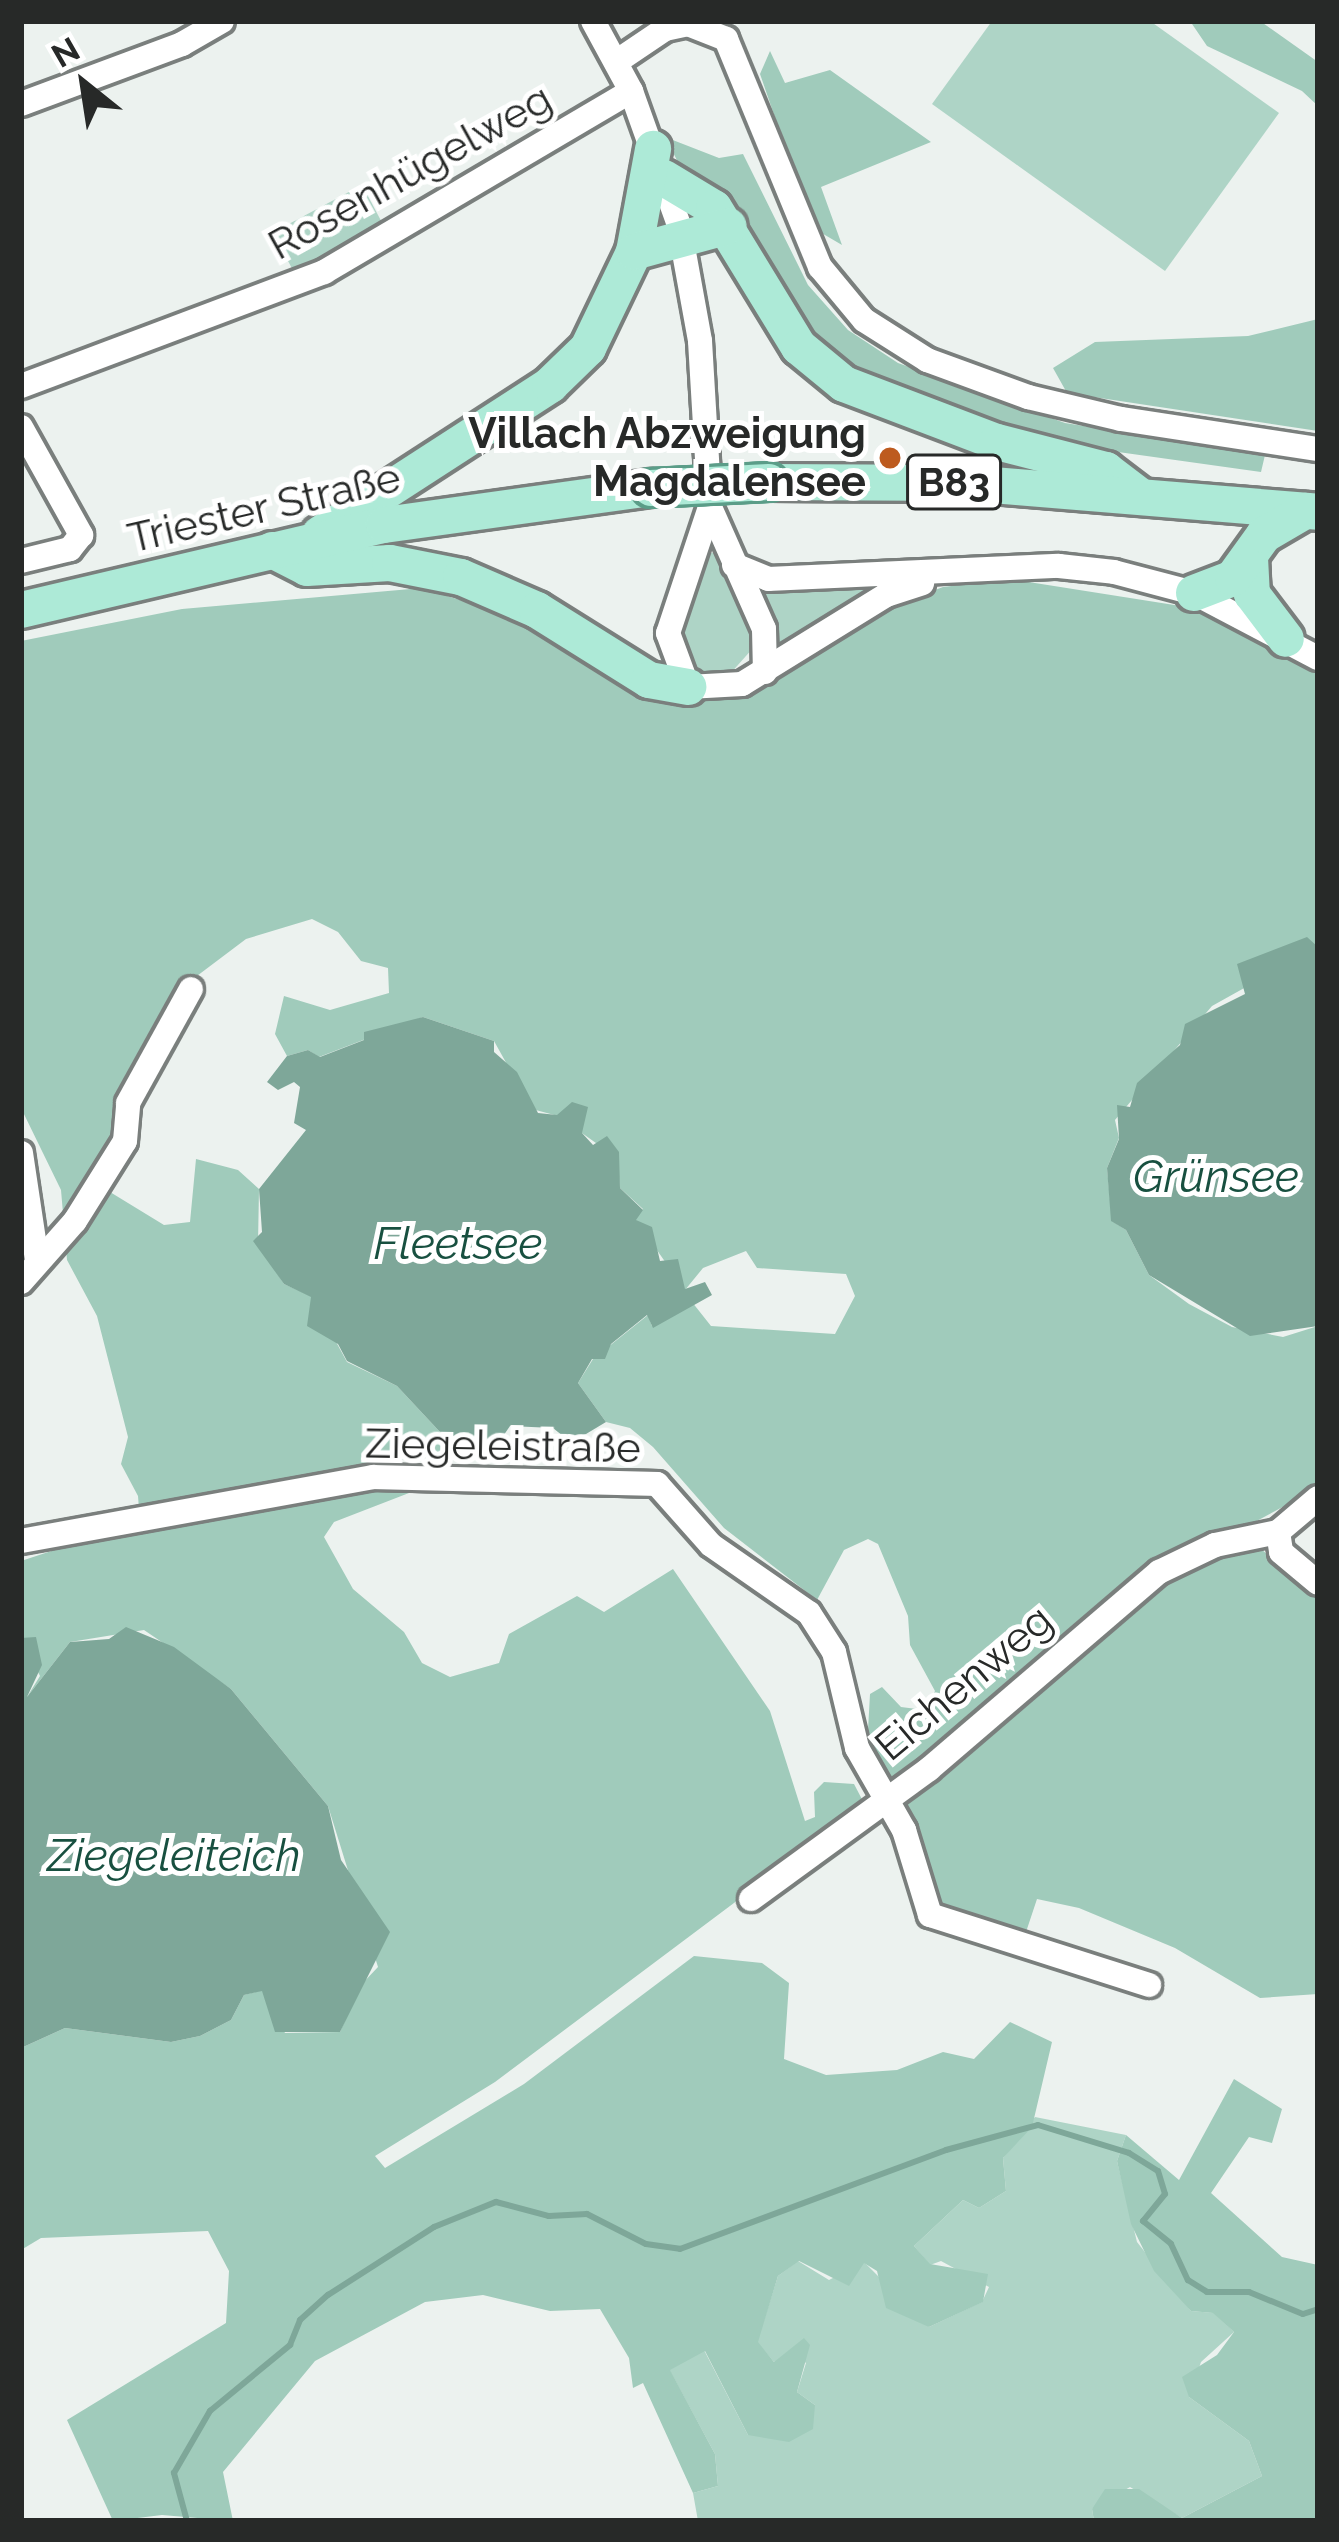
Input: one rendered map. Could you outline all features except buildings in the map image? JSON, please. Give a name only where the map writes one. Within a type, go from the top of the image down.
[{"type":"main road","points":[[314,540],[346,510],[412,478],[550,385],[588,348],[634,252],[659,163],[729,226],[790,334],[844,384],[1014,447],[1106,470],[1140,496]]},
{"type":"main road","points":[[634,252],[729,226]]},
{"type":"main road","name":"Triester Straße","points":[[21,610],[314,540],[476,508],[651,488],[769,482],[968,483],[1312,511]]},
{"type":"main road","points":[[1194,592],[1233,578],[1264,535],[1312,511]]},
{"type":"main road","points":[[272,550],[307,568],[390,562],[461,577],[537,610],[649,680],[688,687]]},
{"type":"main road","points":[[1250,558],[1252,594],[1286,639]]},
{"type":"street","points":[[21,104],[182,44],[222,21]]},
{"type":"street","points":[[593,21],[631,91],[683,242],[700,341],[710,507],[764,628],[765,672]]},
{"type":"street","points":[[616,62],[665,28],[688,24],[726,39],[820,267],[864,320],[927,360],[1074,408],[1318,449]]},
{"type":"street","name":"Rosenhügelweg","points":[[21,386],[324,272],[631,91]]},
{"type":"street","points":[[21,427],[82,535],[70,548],[21,561]]},
{"type":"street","points":[[710,507],[668,633],[688,687],[742,684],[886,596],[952,573]]},
{"type":"street","points":[[734,566],[768,579],[1059,566],[1194,592],[1318,658]]},
{"type":"street","points":[[21,1282],[75,1221],[125,1141],[128,1103],[191,989]]},
{"type":"street","points":[[21,1153],[37,1260]]},
{"type":"street","name":"Ziegeleistraße","points":[[21,1541],[373,1478],[657,1484],[711,1545],[809,1613],[834,1652],[857,1748],[885,1799]]},
{"type":"street","points":[[1318,1498],[1278,1532],[1281,1552],[1318,1583]]},
{"type":"street","name":"Eichenweg","points":[[1149,1985],[930,1915],[904,1830],[885,1799],[1159,1571],[1215,1545],[1278,1532]]},
{"type":"street","points":[[751,1899],[885,1799]]},
{"type":"shaded area","points":[[992,21],[1150,21],[1279,113],[1165,271],[932,104]]},
{"type":"shaded area","points":[[1190,21],[1260,21],[1318,62],[1318,106],[1302,91],[1207,46]]},
{"type":"shaded area","points":[[770,51],[785,83],[830,70],[931,142],[821,187],[842,245],[813,228],[760,74]]},
{"type":"shaded area","points":[[665,137],[719,158],[743,154],[808,285],[848,330],[898,363],[1065,423],[1265,455],[1261,472],[1061,444],[858,375],[814,344],[735,207],[681,168]]},
{"type":"shaded area","points":[[362,185],[383,224],[293,271],[273,232]]},
{"type":"shaded area","points":[[1318,319],[1318,431],[1067,393],[1053,368],[1095,342],[1248,336]]},
{"type":"shaded area","points":[[715,552],[751,614],[754,647],[729,675],[693,671],[676,640],[705,555]]},
{"type":"shaded area","points":[[1009,579],[1187,607],[1242,626],[1318,674],[1318,947],[1212,1006],[1115,1120],[1119,1138],[1107,1168],[1112,1221],[1126,1230],[1149,1275],[1232,1327],[1283,1337],[1318,1326],[1318,1488],[1240,1530],[1318,1600],[1318,1994],[1260,1998],[1175,1948],[1079,1908],[1037,1899],[1023,1941],[937,1908],[868,1730],[870,1694],[882,1687],[901,1707],[925,1710],[935,1691],[910,1645],[908,1616],[878,1544],[868,1539],[844,1550],[817,1600],[724,1528],[653,1447],[630,1428],[606,1422],[578,1383],[593,1359],[648,1315],[652,1326],[692,1302],[711,1326],[835,1334],[855,1296],[846,1274],[757,1268],[746,1251],[703,1268],[685,1290],[635,1219],[643,1209],[620,1188],[617,1158],[558,1116],[532,1109],[494,1041],[423,1017],[319,1057],[308,1050],[287,1056],[275,1034],[284,996],[330,1010],[389,993],[388,968],[361,961],[338,932],[312,919],[246,939],[181,988],[92,1181],[164,1225],[190,1222],[196,1159],[238,1170],[259,1189],[258,1244],[284,1284],[311,1296],[347,1362],[397,1386],[454,1447],[446,1463],[391,1459],[409,1493],[334,1522],[324,1537],[353,1589],[404,1632],[422,1663],[450,1677],[499,1663],[509,1634],[577,1596],[604,1612],[673,1569],[770,1711],[805,1821],[815,1817],[814,1792],[824,1782],[854,1784],[865,1805],[495,2082],[375,2156],[385,2168],[524,2084],[694,1956],[762,1963],[789,1983],[784,2059],[826,2075],[897,2070],[943,2052],[974,2059],[1010,2022],[1052,2042],[1032,2127],[1003,2158],[1006,2191],[979,2208],[963,2200],[914,2246],[930,2264],[988,2274],[983,2302],[929,2327],[886,2308],[877,2271],[864,2263],[849,2286],[799,2261],[778,2276],[758,2342],[774,2362],[804,2338],[810,2345],[797,2392],[815,2405],[813,2429],[789,2442],[748,2435],[705,2351],[670,2370],[715,2454],[718,2486],[693,2493],[643,2383],[633,2388],[629,2358],[600,2309],[550,2311],[483,2295],[425,2302],[315,2361],[223,2472],[233,2521],[162,2515],[113,2521],[67,2420],[226,2323],[229,2271],[208,2231],[41,2238],[21,2250],[21,2048],[65,2028],[171,2042],[200,2036],[231,2020],[244,1995],[263,1990],[285,2033],[340,2032],[360,1986],[378,1967],[328,1806],[231,1689],[144,1630],[70,1642],[27,1697],[40,1676],[21,1638],[21,1561],[97,1536],[141,1535],[138,1496],[121,1464],[128,1437],[97,1316],[67,1260],[61,1190],[21,1108],[21,641],[182,609],[422,588],[520,619],[639,685],[769,679],[885,609],[943,587]]},
{"type":"shaded area","points":[[883,584],[777,649],[759,588]]},
{"type":"shaded area","points":[[1234,2079],[1282,2109],[1272,2143],[1249,2137],[1211,2193],[1282,2257],[1318,2265],[1318,2521],[1094,2521],[1092,2509],[1105,2489],[1139,2489],[1182,2518],[1262,2476],[1249,2441],[1189,2397],[1182,2377],[1217,2355],[1234,2332],[1213,2313],[1191,2311],[1154,2271],[1131,2224],[1117,2161],[1126,2135],[1179,2180]]},
{"type":"shaded area","points":[[1035,2117],[1126,2135],[1117,2161],[1137,2242],[1191,2311],[1214,2313],[1234,2332],[1201,2362],[1189,2397],[1249,2441],[1262,2476],[1182,2518],[1130,2487],[1092,2509],[1094,2521],[698,2521],[693,2493],[718,2486],[715,2454],[669,2369],[704,2350],[748,2435],[815,2405],[797,2392],[806,2363],[795,2353],[774,2362],[757,2342],[778,2276],[798,2261],[829,2280],[864,2262],[929,2327],[982,2302],[989,2287],[941,2261],[930,2265],[914,2246],[963,2200],[979,2208],[1006,2191],[1003,2158]]},
{"type":"water","name":"Grünsee","points":[[1307,937],[1318,947],[1318,1326],[1250,1336],[1149,1275],[1126,1230],[1111,1221],[1107,1168],[1119,1139],[1117,1105],[1130,1107],[1137,1083],[1180,1045],[1185,1024],[1245,994],[1237,964]]},
{"type":"water","name":"Fleetsee","points":[[423,1017],[494,1041],[494,1052],[517,1072],[538,1113],[557,1115],[572,1102],[588,1107],[582,1133],[593,1145],[607,1136],[619,1152],[620,1188],[643,1210],[636,1220],[652,1227],[660,1261],[678,1259],[685,1289],[705,1282],[712,1295],[653,1328],[647,1315],[611,1344],[605,1359],[592,1359],[578,1383],[606,1422],[586,1434],[568,1440],[553,1428],[510,1426],[497,1445],[454,1447],[397,1386],[347,1361],[338,1344],[307,1326],[311,1297],[284,1284],[253,1241],[262,1232],[259,1189],[306,1130],[294,1123],[300,1087],[294,1082],[278,1090],[267,1082],[287,1056],[308,1050],[320,1057],[364,1040],[364,1032]]},
{"type":"water","name":"Ziegeleiteich","points":[[126,1627],[174,1647],[231,1689],[328,1806],[341,1860],[390,1932],[340,2032],[275,2032],[262,1991],[244,1995],[231,2020],[200,2036],[171,2042],[65,2028],[21,2048],[21,1638],[36,1637],[42,1665],[27,1697],[70,1642],[109,1639]]},
{"type":"waterway","points":[[187,2521],[174,2473],[210,2411],[290,2345],[300,2320],[328,2295],[434,2227],[496,2202],[549,2216],[587,2214],[646,2244],[680,2249],[946,2150],[1038,2125],[1129,2153],[1158,2171],[1165,2194],[1143,2221],[1171,2244],[1188,2280],[1207,2292],[1249,2292],[1303,2314],[1318,2309]]},
{"type":"place","name":"Villach Abzweigung Magdalensee","points":[[890,458]]}]
